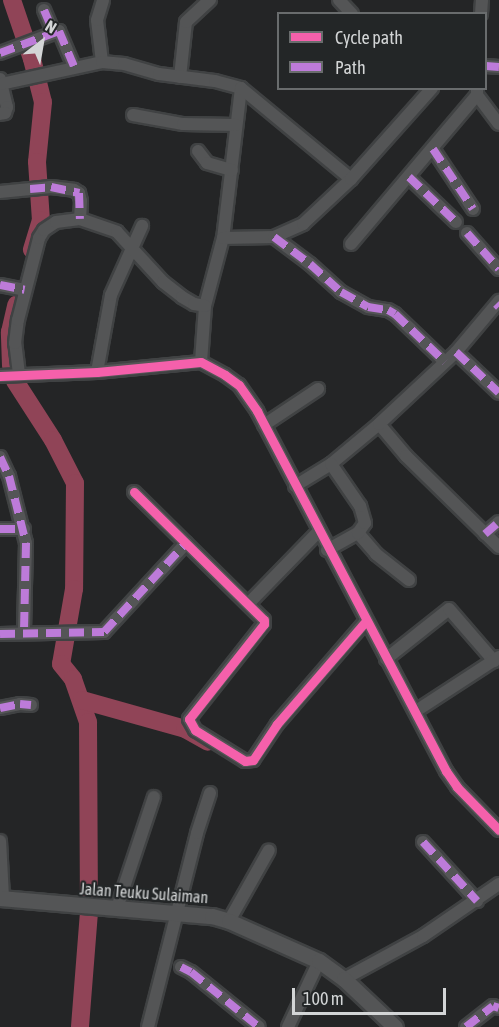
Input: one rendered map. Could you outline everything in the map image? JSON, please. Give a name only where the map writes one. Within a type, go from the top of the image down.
[{"type":"street","points":[[102,62],[97,20],[103,0]]},
{"type":"street","points":[[180,77],[186,22],[210,0]]},
{"type":"street","points":[[339,0],[350,12]]},
{"type":"street","points":[[44,10],[54,33]]},
{"type":"street","points":[[0,53],[61,32],[74,66]]},
{"type":"street","points":[[0,114],[5,113],[7,107],[1,81],[40,76],[74,66],[102,62],[123,63],[180,77],[215,81],[241,88],[351,179]]},
{"type":"street","points":[[201,362],[205,306],[223,238],[241,88]]},
{"type":"street","points":[[223,238],[274,237],[303,224],[351,179],[431,90]]},
{"type":"street","points":[[351,244],[409,177],[477,92],[499,124]]},
{"type":"street","points":[[133,115],[183,124],[236,125]]},
{"type":"street","points":[[433,148],[473,209]]},
{"type":"street","points":[[198,151],[207,163],[232,170]]},
{"type":"street","points":[[409,177],[456,222]]},
{"type":"street","points":[[0,192],[51,187],[79,193],[80,219]]},
{"type":"street","points":[[19,374],[15,343],[21,289],[41,233],[56,222],[80,219],[117,232],[163,282],[188,300],[205,306]]},
{"type":"street","points":[[97,372],[111,294],[142,226]]},
{"type":"street","points":[[467,233],[499,269]]},
{"type":"street","points":[[274,237],[310,264],[341,292],[368,307],[388,310],[395,314],[445,362]]},
{"type":"street","points":[[0,285],[21,289]]},
{"type":"street","points":[[294,486],[331,464],[379,424],[456,352],[498,304]]},
{"type":"street","points":[[456,352],[499,393]]},
{"type":"street","points":[[0,376],[97,372],[201,362],[238,385],[264,425],[365,622],[416,711],[451,779],[497,824]]},
{"type":"street","points":[[264,425],[318,389]]},
{"type":"street","points":[[379,424],[499,547]]},
{"type":"street","points":[[0,457],[9,476],[24,529],[26,559],[24,633]]},
{"type":"street","points":[[327,549],[358,533],[365,523],[364,515],[331,464]]},
{"type":"street","points":[[134,492],[264,620],[264,624],[190,717],[189,722],[195,730],[247,762],[253,760],[277,724],[365,622]]},
{"type":"street","points":[[485,534],[499,522]]},
{"type":"street","points":[[0,529],[24,529]]},
{"type":"street","points":[[249,603],[318,532]]},
{"type":"street","points":[[358,533],[376,554],[409,580]]},
{"type":"street","points":[[0,634],[100,633],[107,630],[186,543]]},
{"type":"street","points":[[386,659],[449,609],[496,659],[416,711]]},
{"type":"street","points":[[0,708],[20,704],[32,705]]},
{"type":"street","points":[[148,1027],[210,793]]},
{"type":"street","points":[[117,908],[154,797]]},
{"type":"street","points":[[0,841],[2,898]]},
{"type":"street","points":[[423,842],[477,901]]},
{"type":"street","points":[[229,921],[269,850]]},
{"type":"street","points":[[344,979],[398,952],[477,901],[499,884]]},
{"type":"street","name":"Jalan Teuku Sulaiman","points":[[2,898],[80,907],[212,916],[229,921],[319,961],[344,979],[395,1027]]},
{"type":"street","points":[[288,1027],[319,961]]},
{"type":"street","points":[[181,968],[190,972],[259,1027]]},
{"type":"street","points":[[466,1027],[493,1006],[499,1008]]},
{"type":"waterway","points":[[12,0],[32,59],[43,102],[37,162],[41,220],[32,250]]},
{"type":"waterway","points":[[11,366],[10,332],[16,305]]},
{"type":"waterway","points":[[15,381],[53,440],[75,483],[74,589],[61,664],[73,679],[88,722],[89,912],[80,1027]]},
{"type":"waterway","points":[[82,700],[185,729],[208,742]]},
{"type":"marked path","points":[[44,10],[54,33]]},
{"type":"marked path","points":[[0,53],[59,31],[74,66]]},
{"type":"marked path","points":[[487,66],[499,67]]},
{"type":"marked path","points":[[433,149],[473,209]]},
{"type":"marked path","points":[[409,177],[456,222]]},
{"type":"marked path","points":[[30,189],[51,187],[79,193],[80,219]]},
{"type":"marked path","points":[[467,233],[499,269]]},
{"type":"marked path","points":[[274,237],[310,264],[341,292],[368,307],[388,310],[395,314],[445,362]]},
{"type":"marked path","points":[[0,285],[25,290]]},
{"type":"marked path","points":[[496,304],[499,307]]},
{"type":"marked path","points":[[456,352],[499,393]]},
{"type":"marked path","points":[[0,457],[9,476],[26,543],[24,633]]},
{"type":"marked path","points":[[485,534],[499,522]]},
{"type":"marked path","points":[[0,529],[24,529]]},
{"type":"marked path","points":[[0,634],[104,632],[186,543]]},
{"type":"marked path","points":[[0,708],[20,704],[31,705]]},
{"type":"marked path","points":[[423,842],[477,901]]},
{"type":"marked path","points":[[181,967],[191,972],[259,1027]]},
{"type":"marked path","points":[[466,1027],[493,1006],[499,1008]]},
{"type":"cycle path","points":[[0,376],[97,372],[201,362],[239,385],[257,411],[446,771],[457,787],[499,830]]},
{"type":"cycle path","points":[[134,492],[264,620],[264,624],[189,719],[195,730],[245,761],[253,760],[277,724],[365,622]]}]
